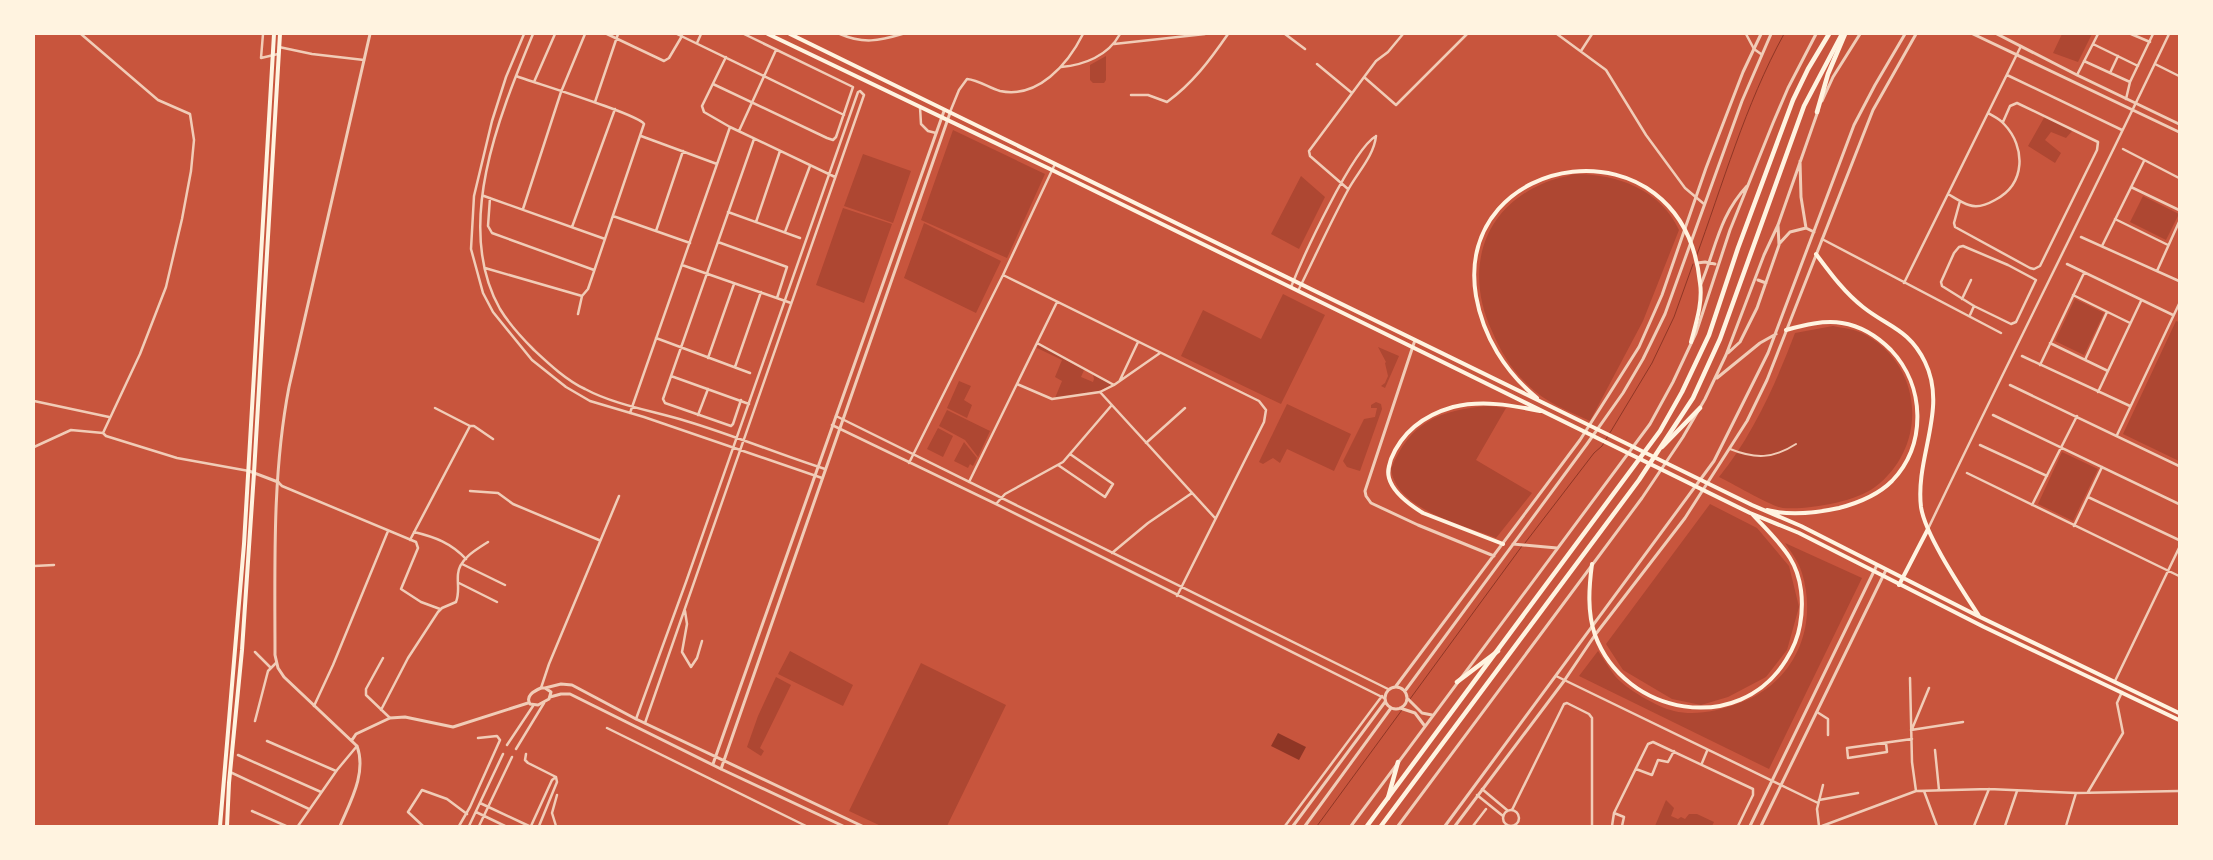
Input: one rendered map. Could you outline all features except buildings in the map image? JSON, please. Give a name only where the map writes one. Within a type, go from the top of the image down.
[{"type":"highway","points":[[1367,826],[1660,431],[1682,392],[1709,335],[1738,248],[1793,100],[1808,69],[1829,34]]},
{"type":"highway","points":[[1817,112],[1828,74],[1844,34]]},
{"type":"highway","points":[[1381,826],[1662,447],[1693,398],[1720,339],[1804,106],[1844,34]]},
{"type":"highway","points":[[1662,447],[1700,408]]},
{"type":"highway","points":[[1457,682],[1498,651]]},
{"type":"highway","points":[[1388,798],[1398,762]]},
{"type":"main road","points":[[220,826],[249,471],[274,34]]},
{"type":"main road","points":[[227,826],[254,473],[280,34]]},
{"type":"main road","points":[[768,34],[1052,170],[1750,513],[1799,533],[1899,585],[2179,720]]},
{"type":"main road","points":[[790,34],[1752,506],[1801,526],[1980,617],[2179,713]]},
{"type":"main road","points":[[1543,403],[1525,389],[1499,357],[1482,320],[1474,274],[1478,245],[1494,217],[1506,202],[1541,179],[1574,170],[1611,173],[1632,180],[1662,198],[1673,210],[1685,231],[1697,263],[1701,284],[1698,317],[1691,342]]},
{"type":"main road","points":[[1816,254],[1840,287],[1865,309],[1893,325],[1917,349],[1925,362],[1934,400],[1921,479],[1921,506],[1928,529],[1980,617]]},
{"type":"main road","points":[[1752,506],[1777,512],[1815,512],[1851,505],[1869,497],[1891,481],[1902,467],[1911,450],[1918,418],[1913,384],[1906,370],[1884,343],[1868,332],[1844,323],[1832,322],[1786,330]]},
{"type":"main road","points":[[1503,544],[1423,513],[1410,506],[1389,478],[1388,469],[1402,439],[1418,423],[1435,413],[1488,402],[1547,413]]},
{"type":"main road","points":[[1592,564],[1589,592],[1592,626],[1612,665],[1622,676],[1639,690],[1663,702],[1685,707],[1719,707],[1738,701],[1770,681],[1793,649],[1799,631],[1802,612],[1798,576],[1791,560],[1773,536],[1750,513]]},
{"type":"main road","points":[[1899,585],[1928,529]]},
{"type":"main road","points":[[2079,672],[2083,666]]},
{"type":"street","points":[[81,34],[158,100],[187,112],[191,118],[194,140],[182,219],[166,286],[134,366],[103,433]]},
{"type":"street","points":[[261,34],[261,58],[278,54]]},
{"type":"street","points":[[340,826],[357,784],[360,770],[360,752],[352,740],[284,677],[276,663],[279,440],[289,387],[370,34]]},
{"type":"street","points":[[524,34],[506,77],[489,130],[476,184],[472,233],[474,262],[483,293],[492,312],[504,329],[532,360],[566,386],[590,400],[822,478]]},
{"type":"street","points":[[533,34],[496,134],[483,196],[480,243],[491,287],[501,310],[523,338],[550,365],[584,389],[688,421],[825,469]]},
{"type":"street","points":[[534,82],[555,34]]},
{"type":"street","points":[[523,209],[561,92],[585,34]]},
{"type":"street","points":[[607,34],[664,61],[669,58],[682,36]]},
{"type":"street","points":[[595,102],[618,34]]},
{"type":"street","points":[[677,34],[849,117]]},
{"type":"street","points":[[697,43],[701,34]]},
{"type":"street","points":[[713,84],[830,140],[836,138],[853,89],[852,86],[744,34]]},
{"type":"street","points":[[840,34],[863,41],[874,41],[902,34]]},
{"type":"street","points":[[721,769],[959,90],[967,80],[998,90],[1017,92],[1040,84],[1061,67],[1083,34]]},
{"type":"street","points":[[1061,67],[1084,63],[1114,43],[1120,34]]},
{"type":"street","points":[[1114,43],[1205,34]]},
{"type":"street","points":[[1131,94],[1148,94],[1167,102],[1189,85],[1201,72],[1228,34]]},
{"type":"street","points":[[1284,34],[1305,48]]},
{"type":"street","points":[[1348,189],[1310,156],[1309,151],[1376,61],[1388,52],[1403,34]]},
{"type":"street","points":[[1364,77],[1396,105],[1467,34]]},
{"type":"street","points":[[1557,34],[1606,70],[1646,135],[1686,188],[1704,204]]},
{"type":"street","points":[[1581,51],[1592,34]]},
{"type":"street","points":[[1285,826],[1388,689],[1396,686],[1580,440],[1639,347],[1662,295],[1743,72],[1762,34]]},
{"type":"street","points":[[1405,691],[1623,393],[1643,359],[1665,314],[1704,204],[1761,54],[1771,34]]},
{"type":"street","points":[[1351,826],[1650,424],[1691,342],[1748,184],[1788,88],[1816,34]]},
{"type":"street","points":[[1398,826],[1642,498],[1700,408],[1726,355],[1764,255],[1778,225],[1817,112],[1833,77],[1860,34]]},
{"type":"street","points":[[1444,826],[1714,461],[1755,381],[1776,334],[1854,125],[1905,34]]},
{"type":"street","points":[[1455,826],[1564,681],[1595,635],[1685,518],[1730,449],[1759,397],[1873,110],[1916,34]]},
{"type":"street","points":[[1973,34],[2179,132]]},
{"type":"street","points":[[1997,34],[2179,124]]},
{"type":"street","points":[[2077,75],[2098,34]]},
{"type":"street","points":[[2131,34],[2150,42]]},
{"type":"street","points":[[2126,99],[2130,82],[2153,34]]},
{"type":"street","points":[[1928,529],[2018,342],[2074,233],[2131,109],[2169,34]]},
{"type":"street","points":[[1748,35],[1754,49],[1761,54]]},
{"type":"street","points":[[2093,44],[2138,66]]},
{"type":"street","points":[[1904,283],[2022,46]]},
{"type":"street","points":[[279,47],[312,54],[365,60]]},
{"type":"street","points":[[738,132],[776,50]]},
{"type":"street","points":[[2110,73],[2118,56]]},
{"type":"street","points":[[726,57],[702,109],[707,114],[738,132],[835,177]]},
{"type":"street","points":[[2084,61],[2130,82]]},
{"type":"street","points":[[1317,64],[1352,93]]},
{"type":"street","points":[[2155,64],[2179,76]]},
{"type":"street","points":[[2007,75],[2122,130]]},
{"type":"street","points":[[516,76],[615,109],[643,121],[644,126],[588,288],[582,296],[578,314]]},
{"type":"street","points":[[636,719],[849,117],[860,91],[864,95],[645,723]]},
{"type":"street","points":[[1960,201],[1954,223],[1955,227],[2030,268],[2034,269],[2040,266],[2097,150],[2098,142],[2017,103],[2010,106],[2002,122]]},
{"type":"street","points":[[920,108],[921,124],[928,131],[936,134]]},
{"type":"street","points":[[572,227],[615,109]]},
{"type":"street","points":[[713,764],[944,111]]},
{"type":"street","points":[[1948,194],[1960,201],[1975,206],[1999,199],[2014,183],[2019,172],[2018,148],[2011,132],[2002,122],[1988,113]]},
{"type":"street","points":[[630,412],[730,127]]},
{"type":"street","points":[[640,136],[717,164]]},
{"type":"street","points":[[1291,287],[1342,184],[1369,141],[1376,136],[1375,145],[1348,189],[1312,258],[1298,291]]},
{"type":"street","points":[[741,400],[731,426],[664,401],[671,376],[754,139]]},
{"type":"street","points":[[2122,149],[2179,178]]},
{"type":"street","points":[[656,231],[683,151]]},
{"type":"street","points":[[756,222],[780,152]]},
{"type":"street","points":[[1800,158],[1801,197],[1806,228]]},
{"type":"street","points":[[2102,246],[2144,160]]},
{"type":"street","points":[[909,463],[1056,163]]},
{"type":"street","points":[[785,233],[810,166]]},
{"type":"street","points":[[1701,284],[1710,262],[1717,233],[1730,207],[1748,184]]},
{"type":"street","points":[[2131,187],[2179,210]]},
{"type":"street","points":[[483,196],[605,238]]},
{"type":"street","points":[[490,198],[488,226],[492,233],[594,270]]},
{"type":"street","points":[[728,212],[800,238]]},
{"type":"street","points":[[612,216],[690,243]]},
{"type":"street","points":[[2115,219],[2168,244]]},
{"type":"street","points":[[2157,271],[2179,222]]},
{"type":"street","points":[[1778,225],[1779,245]]},
{"type":"street","points":[[1726,355],[1740,342],[1749,327],[1779,245],[1790,232],[1806,228],[1814,232]]},
{"type":"street","points":[[472,233],[480,233]]},
{"type":"street","points":[[2081,237],[2179,281]]},
{"type":"street","points":[[1821,238],[2001,333]]},
{"type":"street","points":[[718,242],[787,267],[777,298]]},
{"type":"street","points":[[1959,247],[1968,247],[2036,280],[2014,324],[1974,306],[1943,288],[1941,284],[1954,253],[1959,247]]},
{"type":"street","points":[[1697,263],[1710,262],[1716,264]]},
{"type":"street","points":[[2066,264],[2173,315]]},
{"type":"street","points":[[682,265],[791,303]]},
{"type":"street","points":[[486,268],[582,296]]},
{"type":"street","points":[[2040,365],[2084,273]]},
{"type":"street","points":[[1003,274],[1259,401],[1266,410],[1264,422],[1177,596]]},
{"type":"street","points":[[1758,280],[1766,283]]},
{"type":"street","points":[[1962,299],[1971,280]]},
{"type":"street","points":[[708,358],[735,283]]},
{"type":"street","points":[[735,367],[761,292]]},
{"type":"street","points":[[2073,295],[2131,323]]},
{"type":"street","points":[[2098,392],[2142,300]]},
{"type":"street","points":[[969,482],[1057,302]]},
{"type":"street","points":[[2117,435],[2179,304]]},
{"type":"street","points":[[1970,315],[1974,306]]},
{"type":"street","points":[[2085,360],[2107,312]]},
{"type":"street","points":[[1714,380],[1760,343],[1776,334]]},
{"type":"street","points":[[656,338],[750,373]]},
{"type":"street","points":[[1415,340],[1365,492],[1366,496],[1371,503],[1418,525],[1494,556]]},
{"type":"street","points":[[1119,382],[1139,342]]},
{"type":"street","points":[[1037,343],[1114,385]]},
{"type":"street","points":[[2050,343],[2108,371]]},
{"type":"street","points":[[1017,384],[1052,399],[1100,392],[1119,382],[1160,353]]},
{"type":"street","points":[[2022,356],[2130,406]]},
{"type":"street","points":[[671,376],[748,404]]},
{"type":"street","points":[[2010,385],[2179,466]]},
{"type":"street","points":[[698,415],[708,389]]},
{"type":"street","points":[[1100,392],[1215,518]]},
{"type":"street","points":[[34,401],[109,417]]},
{"type":"street","points":[[996,504],[1001,497],[1058,464],[1070,454],[1111,406]]},
{"type":"street","points":[[435,408],[470,426],[474,426],[493,439]]},
{"type":"street","points":[[1146,443],[1185,408]]},
{"type":"street","points":[[1994,415],[2179,504]]},
{"type":"street","points":[[836,416],[1388,689]]},
{"type":"street","points":[[2032,505],[2077,416]]},
{"type":"street","points":[[832,425],[996,504],[1177,596],[1383,697],[1391,708],[1400,708],[1415,714],[1424,726]]},
{"type":"street","points":[[410,540],[470,426]]},
{"type":"street","points":[[34,447],[71,430],[103,433],[106,436],[177,458],[249,471],[278,482],[282,486],[417,544],[418,548],[401,589],[421,602],[440,609]]},
{"type":"street","points":[[1730,449],[1740,453],[1765,457],[1781,453],[1796,444]]},
{"type":"street","points":[[1980,445],[2046,476]]},
{"type":"street","points":[[1058,464],[1105,497],[1112,488],[1112,483],[1070,454]]},
{"type":"street","points":[[1714,461],[1720,465]]},
{"type":"street","points":[[2074,526],[2102,467]]},
{"type":"street","points":[[1967,473],[2179,576]]},
{"type":"street","points":[[470,491],[498,493],[513,504],[600,540]]},
{"type":"street","points":[[1112,553],[1148,523],[1192,493]]},
{"type":"street","points":[[543,688],[619,496]]},
{"type":"street","points":[[2088,498],[2179,540]]},
{"type":"street","points":[[314,706],[333,665],[388,531]]},
{"type":"street","points":[[414,532],[442,540],[451,545],[466,560]]},
{"type":"street","points":[[381,710],[408,658],[440,609],[455,604],[459,593],[458,573],[462,564],[488,542]]},
{"type":"street","points":[[1513,544],[1557,548]]},
{"type":"street","points":[[2115,681],[2179,548]]},
{"type":"street","points":[[462,564],[505,585]]},
{"type":"street","points":[[34,566],[54,565]]},
{"type":"street","points":[[1750,826],[1877,565]]},
{"type":"street","points":[[1761,826],[1886,570]]},
{"type":"street","points":[[459,583],[496,602]]},
{"type":"street","points":[[685,609],[687,624],[682,652],[691,667]]},
{"type":"street","points":[[1444,614],[1448,617]]},
{"type":"street","points":[[688,671],[697,658],[702,641]]},
{"type":"street","points":[[255,652],[270,668]]},
{"type":"street","points":[[383,658],[366,692],[368,698],[390,718]]},
{"type":"street","points":[[255,721],[270,668],[276,663]]},
{"type":"street","points":[[1556,676],[1780,786],[1818,801],[1858,793]]},
{"type":"street","points":[[1910,678],[1912,762],[1916,791]]},
{"type":"street","points":[[528,702],[531,693],[543,688],[561,684],[572,685],[716,758],[862,826]]},
{"type":"street","points":[[1396,686],[1405,691],[1407,699],[1422,712],[1432,715]]},
{"type":"street","points":[[543,688],[551,692],[550,697]]},
{"type":"street","points":[[1911,730],[1929,688]]},
{"type":"street","points":[[2088,792],[2122,736],[2123,729],[2118,703],[2122,692]]},
{"type":"street","points":[[516,750],[544,703],[550,697],[570,694],[721,769],[843,826]]},
{"type":"street","points":[[1400,708],[1407,699]]},
{"type":"street","points":[[352,740],[356,734],[390,718],[405,717],[453,727],[462,726],[528,702]]},
{"type":"street","points":[[528,702],[533,706]]},
{"type":"street","points":[[1293,826],[1385,702]]},
{"type":"street","points":[[508,745],[533,706],[544,703]]},
{"type":"street","points":[[1512,810],[1564,704],[1567,703],[1589,714],[1592,718],[1592,826]]},
{"type":"street","points":[[1305,826],[1391,708]]},
{"type":"street","points":[[1817,712],[1828,719],[1828,735]]},
{"type":"street","points":[[1911,730],[1963,722]]},
{"type":"street","points":[[607,728],[806,826]]},
{"type":"street","points":[[459,826],[467,814],[500,740],[497,736],[478,738]]},
{"type":"street","points":[[1886,743],[1887,752],[1848,758],[1847,748],[1886,743],[1912,740]]},
{"type":"street","points":[[267,741],[336,771]]},
{"type":"street","points":[[1612,826],[1614,812],[1650,742],[1656,742],[1753,789],[1754,796],[1738,826]]},
{"type":"street","points":[[298,826],[336,771],[357,746]]},
{"type":"street","points":[[1935,750],[1940,790]]},
{"type":"street","points":[[1636,769],[1652,775],[1658,760],[1668,762],[1674,751]]},
{"type":"street","points":[[1701,764],[1707,751]]},
{"type":"street","points":[[469,826],[503,754]]},
{"type":"street","points":[[526,754],[525,760],[528,763],[556,776]]},
{"type":"street","points":[[238,755],[321,792]]},
{"type":"street","points":[[479,826],[512,758]]},
{"type":"street","points":[[230,772],[309,809]]},
{"type":"street","points":[[480,803],[530,826],[552,780],[556,776]]},
{"type":"street","points":[[539,826],[557,783],[556,776]]},
{"type":"street","points":[[1823,785],[1818,801],[1821,826],[1916,791],[1989,789],[2076,793],[2179,792]]},
{"type":"street","points":[[1477,795],[1503,816],[1506,825],[1515,826],[1519,820],[1519,815],[1512,810],[1507,810],[1482,789]]},
{"type":"street","points":[[1974,826],[1989,789]]},
{"type":"street","points":[[423,826],[408,812],[422,790],[447,799],[467,814]]},
{"type":"street","points":[[1924,791],[1937,826]]},
{"type":"street","points":[[2005,826],[2018,791]]},
{"type":"street","points":[[2066,826],[2076,793]]},
{"type":"street","points":[[557,795],[552,813],[557,826]]},
{"type":"street","points":[[1491,806],[1495,801]]},
{"type":"street","points":[[1473,826],[1486,809]]},
{"type":"street","points":[[1503,816],[1507,810]]},
{"type":"street","points":[[252,811],[286,826]]},
{"type":"street","points":[[476,812],[506,826]]},
{"type":"street","points":[[1614,812],[1624,817],[1622,826]]},
{"type":"shaded area","points":[[2062,34],[2092,34],[2078,62],[2053,53]]},
{"type":"shaded area","points":[[1106,56],[1106,80],[1104,83],[1093,83],[1090,80],[1090,65]]},
{"type":"shaded area","points":[[2045,116],[2073,130],[2066,138],[2051,132],[2045,140],[2061,153],[2055,163],[2028,146]]},
{"type":"shaded area","points":[[953,130],[1045,174],[1007,258],[921,220]]},
{"type":"shaded area","points":[[863,154],[911,171],[893,223],[844,206]]},
{"type":"shaded area","points":[[1575,174],[1606,177],[1621,181],[1649,194],[1671,216],[1679,230],[1643,321],[1590,421],[1557,406],[1535,391],[1516,373],[1492,331],[1484,309],[1480,287],[1480,266],[1484,246],[1492,227],[1504,210],[1521,196],[1542,184]]},
{"type":"shaded area","points":[[1301,176],[1325,197],[1299,249],[1271,234]]},
{"type":"shaded area","points":[[2143,196],[2179,214],[2166,240],[2130,222]]},
{"type":"shaded area","points":[[843,208],[892,224],[864,303],[816,285]]},
{"type":"shaded area","points":[[924,223],[1001,261],[976,313],[904,278]]},
{"type":"shaded area","points":[[1283,294],[1325,315],[1281,404],[1181,356],[1203,310],[1261,339]]},
{"type":"shaded area","points":[[2075,299],[2104,313],[2084,355],[2055,341]]},
{"type":"shaded area","points":[[2176,321],[2179,322],[2179,461],[2123,434]]},
{"type":"shaded area","points":[[1833,326],[1862,333],[1883,347],[1898,364],[1908,385],[1912,406],[1911,428],[1904,450],[1892,470],[1875,487],[1856,497],[1831,504],[1805,508],[1778,507],[1719,477],[1743,444],[1763,408],[1795,333]]},
{"type":"shaded area","points":[[1038,344],[1084,370],[1081,377],[1093,382],[1093,375],[1112,385],[1099,391],[1055,398],[1062,381],[1055,377],[1062,360],[1037,348]]},
{"type":"shaded area","points":[[1378,347],[1399,356],[1385,388],[1381,386],[1385,383],[1388,376],[1386,362]]},
{"type":"shaded area","points":[[959,381],[971,386],[964,400],[972,405],[967,418],[947,408]]},
{"type":"shaded area","points":[[1376,402],[1381,404],[1382,409],[1360,471],[1347,467],[1343,461],[1364,419],[1375,417],[1377,408],[1371,408],[1371,405]]},
{"type":"shaded area","points":[[1287,404],[1351,434],[1334,471],[1287,449],[1280,463],[1273,458],[1263,464],[1259,462]]},
{"type":"shaded area","points":[[1488,406],[1506,408],[1476,460],[1532,493],[1496,538],[1433,514],[1418,505],[1405,495],[1396,483],[1391,469],[1407,440],[1428,421],[1455,411]]},
{"type":"shaded area","points":[[947,410],[990,431],[978,457],[965,440],[939,426]]},
{"type":"shaded area","points":[[938,428],[953,436],[943,457],[927,449]]},
{"type":"shaded area","points":[[964,442],[977,458],[973,466],[970,464],[968,468],[954,461]]},
{"type":"shaded area","points":[[2062,452],[2098,469],[2073,521],[2038,504]]},
{"type":"shaded area","points":[[1710,504],[1757,528],[1789,566],[1799,607],[1787,650],[1766,677],[1728,697],[1701,705],[1672,699],[1623,670],[1606,644]]},
{"type":"shaded area","points":[[1785,543],[1862,578],[1769,769],[1579,676],[1598,651],[1615,676],[1626,686],[1651,702],[1674,711],[1698,713],[1714,711],[1757,695],[1787,669],[1797,652],[1804,634],[1807,614],[1802,573],[1795,557]]},
{"type":"shaded area","points":[[790,651],[853,685],[843,706],[778,674]]},
{"type":"shaded area","points":[[921,663],[1006,705],[947,826],[881,826],[849,811]]},
{"type":"shaded area","points":[[776,677],[791,685],[760,748],[764,751],[761,756],[747,747],[758,716]]},
{"type":"shaded area","points":[[1278,733],[1306,747],[1299,760],[1271,746]]},
{"type":"shaded area","points":[[1666,800],[1674,808],[1671,816],[1685,819],[1689,814],[1697,814],[1714,822],[1712,826],[1655,826]]},
{"type":"waterway","points":[[1695,260],[1746,117],[1784,34]]},
{"type":"waterway","points":[[1525,543],[1594,453],[1602,446],[1652,363],[1674,317],[1693,264]]},
{"type":"waterway","points":[[1317,826],[1522,546]]}]
